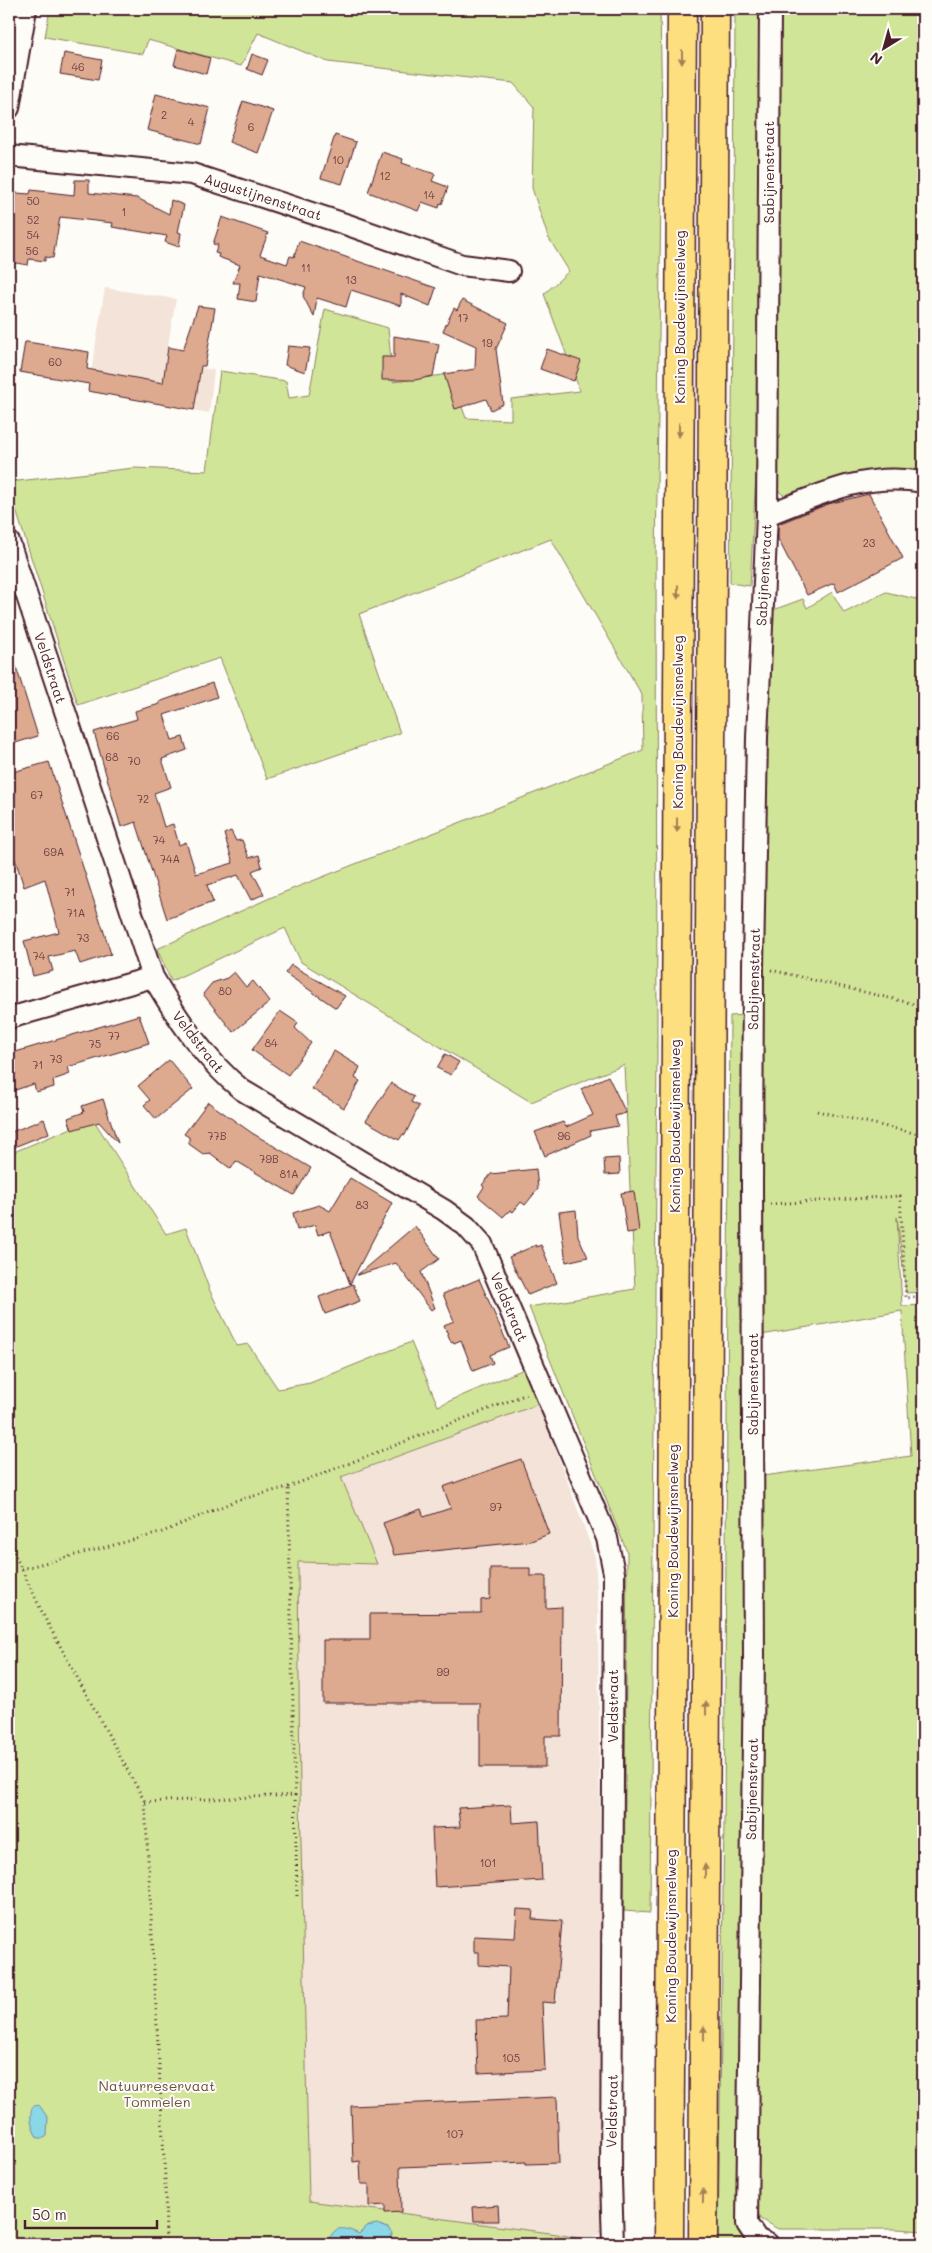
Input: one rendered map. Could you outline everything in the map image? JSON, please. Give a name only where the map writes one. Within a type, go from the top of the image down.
[{"type":"highway","name":"Koning Boudewijnsnelweg","points":[[669,2244],[682,9]]},
{"type":"highway","points":[[703,2244],[715,9]]},
{"type":"street","points":[[9,108],[26,9]]},
{"type":"street","name":"Sabijnenstraat","points":[[768,2244],[757,2239],[747,2224],[754,1659],[752,1195],[754,966],[757,737],[767,515],[770,9]]},
{"type":"street","name":"Augustijnenstraat","points":[[9,156],[192,174],[462,265],[509,271]]},
{"type":"street","name":"Sabijnenstraat","points":[[767,515],[858,482],[903,478],[923,482]]},
{"type":"street","name":"Veldstraat","points":[[9,542],[153,977],[167,1001],[213,1064],[242,1090],[444,1210],[466,1226],[482,1244],[606,1538],[614,1573],[613,2244]]},
{"type":"street","points":[[9,1018],[153,977]]},
{"type":"path","points":[[754,966],[923,1006]]},
{"type":"path","points":[[817,1111],[923,1135]]},
{"type":"path","points":[[762,1205],[900,1196],[906,1298],[923,1296]]},
{"type":"path","points":[[20,1569],[160,1533],[235,1501],[288,1487],[543,1388]]},
{"type":"path","points":[[288,1487],[297,1898]]},
{"type":"path","points":[[9,1543],[20,1569],[145,1802],[165,2177],[166,2244]]},
{"type":"path","points":[[145,1802],[295,1795]]},
{"type":"shaded area","points":[[105,288],[176,299],[165,362],[214,370],[209,413],[88,391]]},
{"type":"shaded area","points":[[539,1404],[595,1557],[598,1608],[603,2234],[583,2239],[309,2201],[300,1798],[298,1562],[377,1564],[341,1478]]},
{"type":"green space","points":[[50,9],[660,9],[662,116],[656,560],[657,1051],[650,1913],[624,1911],[627,1552],[529,1307],[635,1289],[624,1065],[531,1102],[301,962],[285,928],[171,981],[157,949],[272,897],[643,750],[642,695],[551,539],[359,614],[400,733],[267,779],[220,658],[78,705],[9,488],[9,482],[134,468],[207,471],[220,371],[286,381],[289,398],[309,395],[325,309],[388,328],[393,382],[450,374],[466,418],[511,420],[511,399],[580,391],[544,294],[569,271],[548,237],[532,188],[534,107],[513,83],[328,62],[258,33],[241,66],[148,40],[143,54],[45,37]]},
{"type":"green space","points":[[735,9],[764,9],[760,398],[750,586],[730,583]]},
{"type":"green space","points":[[779,9],[923,9],[923,475],[890,468],[863,473],[792,498],[783,495],[776,488]]},
{"type":"green space","points":[[832,592],[844,613],[886,592],[920,600],[923,599],[923,1292],[906,1293],[897,1217],[902,1306],[923,1305],[923,2231],[897,2229],[778,2229],[760,2219],[755,2197],[763,1476],[911,1456],[902,1311],[761,1335],[767,615],[773,610],[803,599],[807,608]]},
{"type":"green space","points":[[745,1015],[742,2233],[749,2244],[718,2244],[724,1822],[730,1016]]},
{"type":"green space","name":"Natuurreservaat Tommelen","points":[[93,1119],[166,1234],[186,1228],[210,1291],[237,1346],[248,1344],[278,1389],[310,1383],[411,1342],[438,1406],[524,1369],[539,1404],[341,1477],[377,1564],[298,1562],[300,1798],[309,2201],[557,2234],[583,2239],[584,2244],[9,2244],[9,1154]]},
{"type":"water","points":[[39,2105],[48,2118],[47,2136],[44,2138],[38,2138],[31,2123],[33,2106]]},
{"type":"water","points":[[377,2224],[388,2228],[392,2233],[391,2244],[327,2244],[336,2230],[343,2229],[359,2234],[367,2226]]},
{"type":"building","points":[[178,49],[210,58],[206,74],[174,65]]},
{"type":"building","points":[[64,53],[102,60],[98,80],[60,74]]},
{"type":"building","points":[[252,54],[268,60],[262,75],[247,69]]},
{"type":"building","points":[[156,94],[210,108],[201,144],[147,130]]},
{"type":"building","points":[[243,101],[273,111],[258,153],[229,142]]},
{"type":"building","points":[[335,135],[356,142],[342,184],[321,178]]},
{"type":"building","points":[[382,152],[403,159],[402,163],[435,174],[432,181],[448,187],[439,208],[422,202],[418,211],[368,192]]},
{"type":"building","points":[[75,180],[89,180],[89,193],[137,198],[169,214],[171,200],[184,205],[178,232],[181,233],[179,247],[165,242],[167,236],[112,227],[113,223],[60,217],[53,258],[45,257],[45,261],[29,259],[28,265],[10,262],[12,255],[9,254],[9,248],[16,193],[30,194],[31,190],[74,195]]},
{"type":"building","points":[[222,217],[268,233],[260,255],[287,264],[290,256],[294,257],[299,241],[436,288],[430,306],[401,294],[401,306],[351,290],[346,307],[317,298],[314,317],[303,296],[306,287],[260,273],[256,302],[238,299],[240,283],[233,283],[240,265],[218,257],[219,254],[215,253],[218,245],[213,244]]},
{"type":"building","points":[[462,300],[508,323],[496,349],[503,404],[491,410],[486,399],[455,409],[444,374],[475,369],[476,346],[443,331],[454,308],[457,310]]},
{"type":"building","points":[[198,306],[215,308],[205,366],[201,366],[194,410],[88,391],[89,384],[20,372],[25,342],[27,342],[89,352],[87,369],[163,383],[168,347],[183,350]]},
{"type":"building","points":[[394,336],[439,344],[433,376],[415,380],[382,380],[382,357],[394,357]]},
{"type":"building","points":[[288,346],[310,348],[305,372],[285,365]]},
{"type":"building","points":[[547,349],[581,361],[574,381],[540,369]]},
{"type":"building","points":[[869,494],[903,558],[838,592],[834,583],[807,595],[778,539],[778,524],[828,504]]},
{"type":"building","points":[[9,654],[12,654],[38,736],[9,745]]},
{"type":"building","points":[[212,683],[217,697],[164,715],[172,740],[183,737],[187,750],[162,759],[171,787],[154,793],[164,827],[173,824],[179,845],[186,842],[196,874],[233,863],[224,834],[231,831],[236,841],[242,840],[249,858],[259,855],[262,867],[252,871],[264,894],[251,900],[238,875],[207,885],[213,902],[167,919],[136,822],[121,827],[94,732],[137,719],[135,711],[160,704],[159,702]]},
{"type":"building","points":[[49,762],[111,954],[80,964],[75,951],[49,957],[53,971],[33,976],[24,941],[59,932],[45,879],[24,887],[9,840],[9,817],[16,814],[9,791],[9,773]]},
{"type":"building","points":[[291,965],[345,996],[336,1008],[285,973]]},
{"type":"building","points":[[234,972],[246,987],[253,981],[270,1002],[233,1032],[203,994],[212,983],[227,978]]},
{"type":"building","points":[[280,1011],[298,1023],[295,1028],[311,1043],[288,1075],[252,1050]]},
{"type":"building","points":[[139,1015],[149,1043],[68,1067],[70,1074],[53,1080],[54,1087],[36,1092],[34,1084],[9,1092],[9,1054]]},
{"type":"building","points":[[334,1051],[360,1067],[355,1078],[360,1081],[344,1108],[312,1089]]},
{"type":"building","points":[[445,1054],[459,1062],[451,1075],[437,1068]]},
{"type":"building","points":[[169,1060],[193,1089],[156,1119],[144,1105],[150,1100],[138,1086]]},
{"type":"building","points":[[608,1076],[626,1113],[615,1116],[618,1126],[590,1131],[591,1135],[545,1156],[535,1132],[563,1122],[566,1127],[593,1115],[581,1089]]},
{"type":"building","points":[[391,1083],[414,1097],[411,1102],[419,1106],[405,1135],[403,1134],[399,1140],[366,1121]]},
{"type":"building","points":[[103,1099],[118,1143],[99,1122],[72,1130],[68,1118],[84,1112],[82,1106]]},
{"type":"building","points":[[208,1102],[252,1133],[311,1168],[294,1195],[236,1161],[231,1169],[210,1153],[203,1154],[189,1144],[189,1137],[184,1134]]},
{"type":"building","points":[[44,1119],[49,1133],[9,1149],[9,1133]]},
{"type":"building","points":[[619,1158],[620,1174],[605,1175],[604,1159]]},
{"type":"building","points":[[536,1169],[538,1189],[525,1205],[521,1202],[513,1212],[510,1210],[503,1217],[478,1196],[484,1187],[482,1185],[491,1174]]},
{"type":"building","points":[[350,1178],[392,1203],[350,1284],[330,1231],[318,1235],[315,1225],[297,1230],[293,1213],[319,1205],[330,1211]]},
{"type":"building","points":[[634,1191],[639,1231],[627,1233],[621,1193]]},
{"type":"building","points":[[576,1210],[578,1236],[588,1257],[566,1262],[559,1212]]},
{"type":"building","points":[[415,1226],[439,1259],[421,1272],[435,1308],[431,1310],[396,1263],[357,1275]]},
{"type":"building","points":[[536,1245],[536,1247],[541,1245],[557,1283],[528,1295],[509,1257]]},
{"type":"building","points":[[479,1279],[509,1347],[490,1355],[493,1363],[473,1371],[461,1340],[454,1343],[453,1341],[451,1342],[444,1325],[454,1321],[443,1294]]},
{"type":"building","points":[[353,1284],[360,1301],[325,1314],[319,1297]]},
{"type":"building","points":[[521,1459],[549,1534],[531,1541],[394,1555],[383,1523],[421,1509],[424,1517],[451,1508],[443,1487]]},
{"type":"building","points":[[490,1568],[530,1568],[530,1576],[546,1576],[546,1608],[562,1607],[561,1736],[545,1736],[545,1767],[480,1767],[480,1703],[323,1703],[323,1640],[370,1640],[370,1614],[481,1613],[481,1600],[490,1599]]},
{"type":"building","points":[[511,1805],[512,1823],[539,1821],[542,1880],[435,1887],[432,1828],[460,1827],[458,1808]]},
{"type":"building","points":[[517,1909],[533,1910],[532,1919],[562,1921],[555,2003],[542,2002],[545,2070],[478,2073],[476,2020],[507,2019],[509,1967],[479,1965],[479,1952],[474,1952],[474,1936],[515,1938]]},
{"type":"building","points":[[557,2097],[559,2163],[526,2164],[526,2162],[400,2167],[401,2212],[385,2213],[385,2205],[369,2206],[369,2184],[361,2184],[360,2161],[353,2162],[351,2106]]},
{"type":"building","points":[[498,2205],[499,2221],[474,2221],[473,2207]]}]
